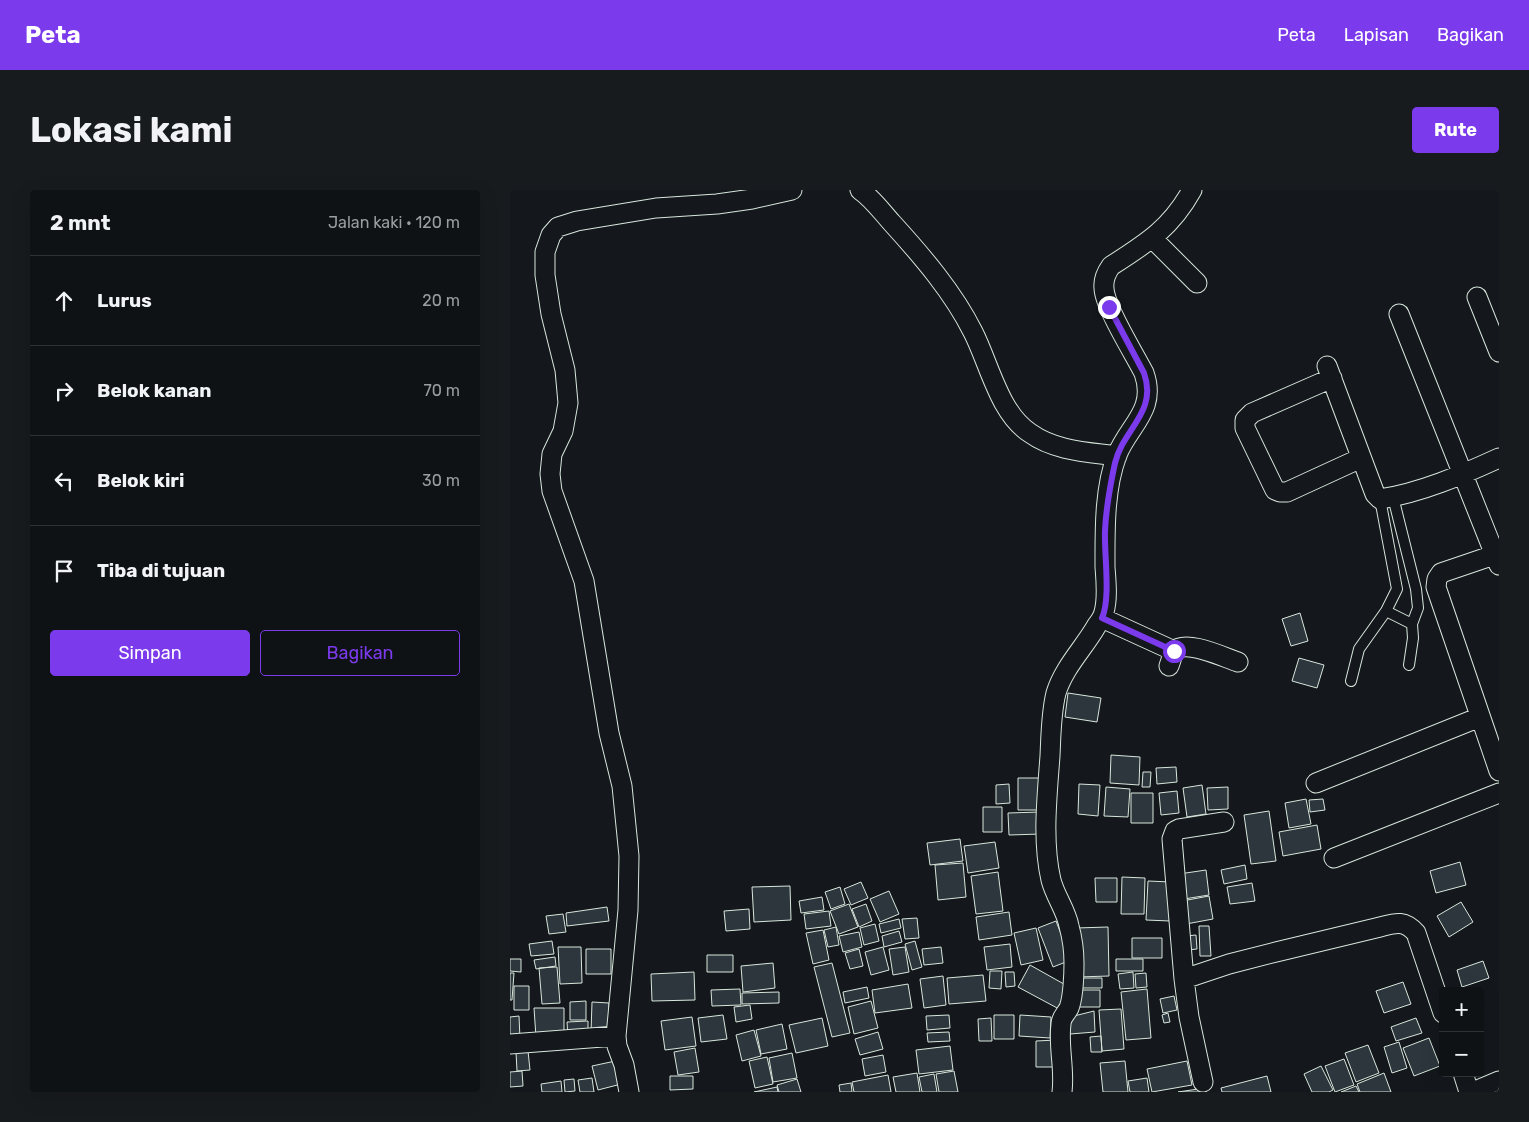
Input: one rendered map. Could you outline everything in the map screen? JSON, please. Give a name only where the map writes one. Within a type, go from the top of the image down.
[{"type":"street","points":[[629,1092],[616,1036],[628,910],[628,847],[622,786],[609,733],[584,581],[552,491],[550,474],[552,454],[563,431],[568,403],[565,370],[549,304],[545,275],[545,252],[551,235],[558,227],[577,221],[656,208],[717,204],[792,190]]},
{"type":"street","points":[[860,190],[916,251],[955,301],[975,334],[1000,396],[1028,432],[1056,446],[1083,452],[1117,456]]},
{"type":"street","points":[[1062,1092],[1063,1066],[1060,1027],[1070,1002],[1074,963],[1069,925],[1051,881],[1047,845],[1046,816],[1052,712],[1062,678],[1104,613],[1106,598],[1106,510],[1117,456],[1148,400],[1148,383],[1109,307],[1103,290],[1104,281],[1106,272],[1112,266],[1152,239],[1173,218],[1192,190]]},
{"type":"street","points":[[1152,239],[1197,283]]},
{"type":"street","points":[[1477,297],[1499,352]]},
{"type":"street","points":[[1400,314],[1497,560],[1440,573],[1436,587],[1499,771]]},
{"type":"street","points":[[1361,458],[1287,492],[1280,492],[1275,490],[1245,428],[1245,420],[1252,413],[1329,372],[1375,494],[1387,498],[1463,474],[1499,458]]},
{"type":"street","points":[[1102,618],[1171,658],[1182,646],[1188,646],[1238,662]]},
{"type":"street","points":[[1316,783],[1480,717]]},
{"type":"street","points":[[1334,858],[1499,794]]},
{"type":"street","points":[[1204,1082],[1189,1017],[1184,980],[1172,839],[1175,831],[1179,829],[1224,822]]},
{"type":"street","points":[[1184,980],[1229,964],[1397,923],[1410,927],[1416,933],[1439,1001]]},
{"type":"street","points":[[510,1044],[616,1036]]},
{"type":"street","points":[[1463,1077],[1469,1092]]},
{"type":"street","points":[[1473,1092],[1499,1081]]},
{"type":"lane","points":[[1351,681],[1360,649],[1386,611],[1397,589],[1387,498]]},
{"type":"lane","points":[[1387,498],[1416,589],[1418,608],[1412,624],[1413,638],[1409,665]]},
{"type":"lane","points":[[1386,611],[1412,624]]},
{"type":"building","points":[[1300,613],[1308,641],[1291,646],[1282,619]]},
{"type":"building","points":[[1299,658],[1324,665],[1317,688],[1292,681]]},
{"type":"building","points":[[1068,693],[1101,698],[1097,722],[1065,717]]},
{"type":"building","points":[[1111,755],[1140,757],[1139,785],[1110,783]]},
{"type":"building","points":[[1176,767],[1177,782],[1157,784],[1156,768]]},
{"type":"building","points":[[1143,772],[1151,772],[1150,787],[1142,787]]},
{"type":"building","points":[[1018,778],[1041,778],[1042,810],[1018,810]]},
{"type":"building","points":[[1009,784],[1010,803],[996,804],[996,785]]},
{"type":"building","points":[[1079,784],[1100,785],[1098,816],[1078,814]]},
{"type":"building","points":[[1202,785],[1206,814],[1187,817],[1183,788]]},
{"type":"building","points":[[1106,787],[1130,789],[1128,817],[1104,816]]},
{"type":"building","points":[[1228,787],[1228,809],[1208,810],[1207,788]]},
{"type":"building","points":[[1177,791],[1179,813],[1161,815],[1159,793]]},
{"type":"building","points":[[1131,793],[1153,793],[1153,823],[1131,823]]},
{"type":"building","points":[[1306,799],[1311,824],[1289,828],[1285,803]]},
{"type":"building","points":[[1323,799],[1325,810],[1310,812],[1309,800]]},
{"type":"building","points":[[983,807],[1002,807],[1002,832],[983,832]]},
{"type":"building","points":[[1269,811],[1276,861],[1251,864],[1244,815]]},
{"type":"building","points":[[1040,812],[1041,834],[1009,835],[1008,813]]},
{"type":"building","points":[[1317,825],[1321,849],[1283,856],[1279,832]]},
{"type":"building","points":[[960,839],[963,861],[930,865],[927,843]]},
{"type":"building","points":[[995,842],[999,868],[968,873],[964,846]]},
{"type":"building","points":[[1460,862],[1466,885],[1436,893],[1430,871]]},
{"type":"building","points":[[963,863],[966,897],[938,900],[935,865]]},
{"type":"building","points":[[1245,865],[1247,879],[1224,884],[1221,870]]},
{"type":"building","points":[[1206,870],[1209,895],[1184,899],[1179,874]]},
{"type":"building","points":[[998,872],[1003,911],[976,914],[971,876]]},
{"type":"building","points":[[1122,877],[1145,878],[1144,914],[1121,914]]},
{"type":"building","points":[[1095,878],[1117,878],[1117,902],[1096,902]]},
{"type":"building","points":[[1148,881],[1171,882],[1170,921],[1146,920]]},
{"type":"building","points":[[861,882],[868,898],[851,905],[844,889]]},
{"type":"building","points":[[1252,883],[1255,901],[1230,904],[1227,887]]},
{"type":"building","points":[[790,886],[791,920],[754,922],[752,887]]},
{"type":"building","points":[[840,887],[845,904],[831,909],[825,892]]},
{"type":"building","points":[[889,891],[899,914],[880,922],[870,899]]},
{"type":"building","points":[[1209,896],[1213,919],[1186,924],[1182,901]]},
{"type":"building","points":[[822,897],[824,910],[801,913],[799,901]]},
{"type":"building","points":[[1461,902],[1473,922],[1449,937],[1437,916]]},
{"type":"building","points":[[849,904],[858,927],[839,934],[830,911]]},
{"type":"building","points":[[866,904],[872,921],[859,927],[852,909]]},
{"type":"building","points":[[607,907],[609,921],[567,926],[566,913]]},
{"type":"building","points":[[749,909],[750,929],[726,931],[724,911]]},
{"type":"building","points":[[829,911],[831,926],[806,929],[804,914]]},
{"type":"building","points":[[1009,912],[1012,935],[979,940],[976,917]]},
{"type":"building","points":[[563,914],[566,932],[549,934],[546,916]]},
{"type":"building","points":[[917,918],[919,938],[905,939],[902,919]]},
{"type":"building","points":[[899,919],[901,928],[881,933],[879,924]]},
{"type":"building","points":[[1056,921],[1071,960],[1053,967],[1038,928]]},
{"type":"building","points":[[875,924],[879,941],[864,945],[860,928]]},
{"type":"building","points":[[1199,926],[1209,926],[1211,956],[1200,956]]},
{"type":"building","points":[[836,927],[839,945],[828,947],[824,930]]},
{"type":"building","points":[[1108,927],[1109,976],[1078,977],[1076,928]]},
{"type":"building","points":[[1036,928],[1043,960],[1021,965],[1014,933]]},
{"type":"building","points":[[823,930],[829,960],[813,964],[806,933]]},
{"type":"building","points":[[899,931],[902,942],[884,947],[882,936]]},
{"type":"building","points":[[859,932],[862,947],[843,952],[839,936]]},
{"type":"building","points":[[1196,935],[1197,949],[1187,950],[1186,936]]},
{"type":"building","points":[[1132,938],[1162,938],[1162,958],[1132,958]]},
{"type":"building","points":[[552,941],[554,954],[531,956],[529,944]]},
{"type":"building","points":[[915,941],[922,967],[912,970],[905,944]]},
{"type":"building","points":[[1010,944],[1012,967],[987,970],[984,947]]},
{"type":"building","points":[[558,947],[581,947],[582,983],[560,984]]},
{"type":"building","points":[[883,947],[889,970],[871,975],[865,952]]},
{"type":"building","points":[[905,947],[909,972],[893,975],[889,949]]},
{"type":"building","points":[[941,947],[943,963],[924,965],[922,949]]},
{"type":"building","points":[[586,949],[611,949],[611,974],[586,974]]},
{"type":"building","points":[[859,949],[863,966],[850,969],[845,953]]},
{"type":"building","points":[[707,955],[733,955],[733,972],[707,972]]},
{"type":"building","points":[[555,957],[556,966],[536,969],[534,960]]},
{"type":"building","points":[[510,959],[521,959],[521,972],[510,971]]},
{"type":"building","points":[[1116,959],[1143,959],[1143,971],[1116,971]]},
{"type":"building","points":[[1483,961],[1489,978],[1462,987],[1457,970]]},
{"type":"building","points":[[773,963],[775,988],[743,992],[741,966]]},
{"type":"building","points":[[832,963],[850,1033],[832,1037],[814,967]]},
{"type":"building","points":[[1030,965],[1071,988],[1059,1009],[1018,987]]},
{"type":"building","points":[[557,967],[560,1003],[542,1004],[539,968]]},
{"type":"building","points":[[990,971],[1002,971],[1001,989],[989,988]]},
{"type":"building","points":[[694,972],[695,1000],[652,1001],[651,974]]},
{"type":"building","points":[[1005,972],[1014,972],[1015,986],[1006,987]]},
{"type":"building","points":[[1133,972],[1134,988],[1120,989],[1118,974]]},
{"type":"building","points":[[510,973],[514,973],[512,1000],[510,1000]]},
{"type":"building","points":[[1146,973],[1147,987],[1136,988],[1135,974]]},
{"type":"building","points":[[983,975],[986,1001],[949,1004],[947,978]]},
{"type":"building","points":[[943,976],[946,1005],[924,1008],[920,979]]},
{"type":"building","points":[[1076,978],[1102,978],[1102,988],[1076,988]]},
{"type":"building","points":[[1403,982],[1411,1004],[1384,1013],[1376,991]]},
{"type":"building","points":[[908,984],[912,1008],[875,1013],[872,990]]},
{"type":"building","points":[[514,986],[529,986],[529,1010],[514,1010]]},
{"type":"building","points":[[867,987],[869,998],[845,1003],[843,992]]},
{"type":"building","points":[[740,989],[741,1005],[712,1006],[711,990]]},
{"type":"building","points":[[1147,989],[1151,1038],[1126,1040],[1121,992]]},
{"type":"building","points":[[1073,990],[1100,990],[1100,1007],[1073,1007]]},
{"type":"building","points":[[779,992],[779,1003],[742,1004],[742,993]]},
{"type":"building","points":[[1174,996],[1177,1010],[1163,1013],[1160,999]]},
{"type":"building","points":[[586,1001],[586,1020],[570,1020],[570,1002]]},
{"type":"building","points":[[871,1001],[878,1028],[854,1034],[848,1007]]},
{"type":"building","points":[[592,1002],[609,1003],[608,1034],[591,1033]]},
{"type":"building","points":[[750,1005],[752,1019],[736,1022],[734,1007]]},
{"type":"building","points":[[534,1008],[564,1008],[564,1036],[536,1037]]},
{"type":"building","points":[[1121,1009],[1124,1049],[1102,1051],[1099,1010]]},
{"type":"building","points":[[1094,1011],[1095,1032],[1070,1034],[1066,1018]]},
{"type":"building","points":[[1168,1013],[1170,1022],[1164,1023],[1162,1015]]},
{"type":"building","points":[[723,1015],[727,1039],[701,1042],[698,1018]]},
{"type":"building","points":[[949,1015],[950,1028],[927,1030],[926,1016]]},
{"type":"building","points":[[994,1015],[1014,1015],[1014,1039],[994,1039]]},
{"type":"building","points":[[1020,1015],[1051,1017],[1050,1038],[1019,1036]]},
{"type":"building","points":[[519,1016],[520,1039],[510,1039],[510,1017]]},
{"type":"building","points":[[692,1017],[696,1046],[665,1050],[661,1021]]},
{"type":"building","points":[[822,1018],[828,1046],[796,1053],[789,1025]]},
{"type":"building","points":[[991,1018],[992,1041],[979,1041],[978,1019]]},
{"type":"building","points":[[1416,1018],[1422,1033],[1396,1041],[1391,1027]]},
{"type":"building","points":[[588,1021],[588,1035],[568,1037],[567,1022]]},
{"type":"building","points":[[782,1024],[787,1049],[761,1054],[756,1030]]},
{"type":"building","points":[[754,1030],[761,1056],[742,1061],[736,1035]]},
{"type":"building","points":[[878,1032],[883,1049],[860,1055],[855,1039]]},
{"type":"building","points":[[949,1032],[950,1041],[928,1042],[927,1033]]},
{"type":"building","points":[[1101,1036],[1102,1052],[1091,1052],[1090,1037]]},
{"type":"building","points":[[1429,1038],[1439,1066],[1414,1076],[1403,1048]]},
{"type":"building","points":[[1056,1040],[1057,1067],[1036,1067],[1036,1041]]},
{"type":"building","points":[[1399,1042],[1407,1068],[1392,1073],[1384,1047]]},
{"type":"building","points":[[1368,1045],[1379,1073],[1356,1082],[1345,1053]]},
{"type":"building","points":[[950,1046],[953,1070],[919,1074],[916,1050]]},
{"type":"building","points":[[695,1048],[699,1072],[678,1075],[674,1052]]},
{"type":"building","points":[[528,1051],[530,1070],[517,1071],[516,1052]]},
{"type":"building","points":[[792,1053],[797,1078],[773,1082],[769,1058]]},
{"type":"building","points":[[883,1055],[886,1072],[865,1076],[862,1059]]},
{"type":"building","points":[[767,1057],[773,1084],[755,1088],[749,1061]]},
{"type":"building","points":[[1344,1059],[1354,1085],[1335,1092],[1325,1066]]},
{"type":"building","points":[[620,1060],[625,1083],[598,1090],[592,1066]]},
{"type":"building","points":[[1125,1061],[1128,1092],[1103,1092],[1100,1063]]},
{"type":"building","points":[[1187,1061],[1192,1085],[1152,1092],[1147,1069]]},
{"type":"building","points":[[1321,1066],[1333,1090],[1329,1092],[1312,1092],[1304,1074]]},
{"type":"building","points":[[522,1071],[523,1086],[510,1087],[510,1072]]},
{"type":"building","points":[[954,1071],[958,1092],[939,1092],[936,1074]]},
{"type":"building","points":[[917,1073],[920,1092],[896,1092],[893,1077]]},
{"type":"building","points":[[1384,1073],[1391,1092],[1360,1092],[1357,1084]]},
{"type":"building","points":[[934,1074],[937,1092],[922,1092],[919,1077]]},
{"type":"building","points":[[888,1075],[891,1092],[854,1092],[852,1082]]},
{"type":"building","points":[[670,1076],[693,1076],[693,1089],[670,1090]]},
{"type":"building","points":[[1267,1076],[1271,1092],[1222,1092],[1221,1088]]},
{"type":"building","points":[[592,1078],[594,1092],[580,1092],[578,1080]]},
{"type":"building","points":[[1147,1078],[1149,1092],[1130,1092],[1128,1081]]},
{"type":"building","points":[[574,1079],[575,1091],[565,1092],[564,1080]]},
{"type":"building","points":[[797,1079],[801,1092],[779,1092],[777,1085]]},
{"type":"building","points":[[561,1081],[562,1092],[542,1092],[541,1084]]},
{"type":"building","points":[[851,1083],[852,1092],[840,1092],[839,1085]]},
{"type":"building","points":[[1356,1086],[1359,1092],[1341,1092]]},
{"type":"building","points":[[777,1087],[778,1092],[754,1092]]},
{"type":"building","points":[[1205,1088],[1205,1092],[1178,1092]]},
{"type":"route","points":[[1109,307],[1144,373],[1148,383],[1148,400],[1117,456],[1109,491],[1105,533],[1106,598],[1102,618],[1174,651]]}]
